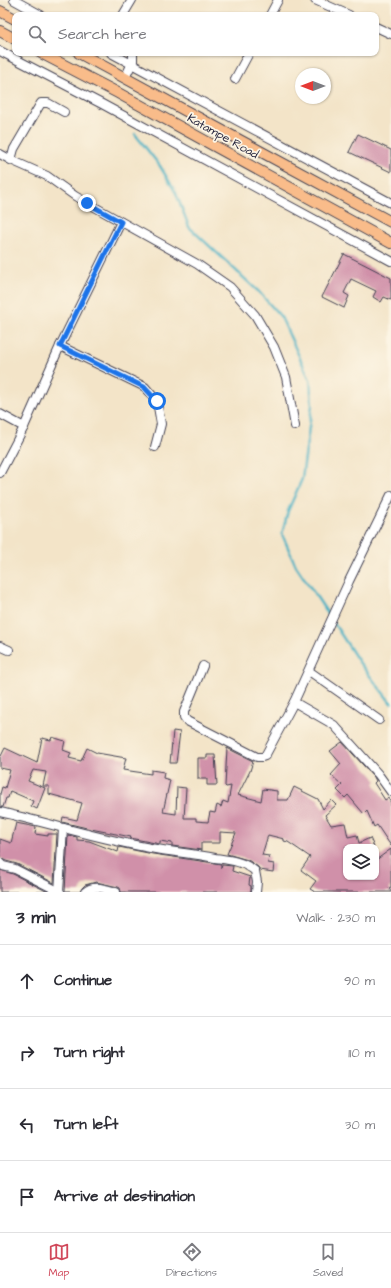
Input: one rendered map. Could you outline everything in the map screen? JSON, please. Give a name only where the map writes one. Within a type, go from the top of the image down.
[{"type":"main road","points":[[0,11],[12,17]]},
{"type":"main road","points":[[0,31],[12,37]]},
{"type":"main road","name":"Katampe Road","points":[[47,56],[391,243]]},
{"type":"main road","name":"Katampe Road","points":[[85,56],[391,222]]},
{"type":"street","points":[[14,0],[36,12]]},
{"type":"street","points":[[126,12],[132,0]]},
{"type":"street","points":[[272,12],[278,0]]},
{"type":"street","points":[[316,0],[342,12]]},
{"type":"street","points":[[379,29],[391,34]]},
{"type":"street","points":[[0,51],[102,104],[391,261]]},
{"type":"street","points":[[117,56],[391,203]]},
{"type":"street","points":[[125,78],[132,64],[133,56]]},
{"type":"street","points":[[235,79],[247,56]]},
{"type":"street","points":[[11,160],[14,150],[42,103],[48,103],[64,112]]},
{"type":"street","points":[[0,154],[46,176],[75,196],[197,264],[230,288],[255,315],[274,347],[286,377],[295,426]]},
{"type":"street","points":[[0,473],[24,427],[60,346],[121,222]]},
{"type":"street","points":[[60,346],[144,387],[157,401],[162,424],[156,447]]},
{"type":"street","points":[[0,414],[24,427]]},
{"type":"street","points":[[203,666],[184,712],[184,717],[187,721],[257,757],[265,756],[309,671],[349,581],[391,495]]},
{"type":"street","points":[[0,646],[9,650]]},
{"type":"street","points":[[309,671],[379,720]]},
{"type":"street","points":[[294,702],[334,725],[378,774],[391,792]]},
{"type":"street","points":[[0,812],[147,848],[226,859],[248,865],[255,871],[257,882],[256,892]]},
{"type":"street","points":[[0,863],[3,866],[15,870],[60,892],[63,828]]},
{"type":"street","points":[[85,892],[88,889],[100,887],[116,892]]},
{"type":"building","points":[[358,134],[391,150],[391,172],[349,152]]},
{"type":"building","points":[[344,254],[391,278],[391,300],[384,297],[381,302],[373,297],[376,291],[351,279],[344,293],[349,296],[344,308],[322,297]]},
{"type":"building","points":[[173,731],[180,732],[176,763],[170,763]]},
{"type":"building","points":[[52,737],[65,741],[63,750],[71,753],[69,758],[81,761],[87,748],[97,753],[126,758],[123,770],[151,774],[151,770],[164,772],[163,778],[170,780],[163,812],[176,814],[177,787],[186,788],[184,818],[196,818],[196,821],[208,822],[210,812],[215,813],[217,805],[221,807],[223,801],[228,803],[231,786],[225,786],[227,748],[253,761],[250,771],[238,795],[261,801],[263,789],[277,791],[277,800],[288,800],[294,787],[318,799],[323,809],[331,800],[336,805],[325,815],[331,825],[345,823],[348,837],[357,835],[359,843],[370,838],[373,844],[343,844],[343,880],[379,880],[379,858],[391,849],[391,887],[389,888],[391,892],[315,892],[310,889],[316,881],[301,870],[310,857],[288,842],[284,841],[284,839],[268,835],[262,855],[269,856],[268,863],[274,864],[273,872],[260,870],[248,860],[227,854],[236,833],[220,832],[220,843],[201,843],[201,850],[172,846],[172,843],[160,841],[160,844],[130,838],[131,837],[62,822],[63,817],[77,820],[82,803],[49,794],[49,786],[43,786],[46,772],[33,770],[28,781],[45,788],[37,809],[31,806],[33,801],[10,791],[3,807],[0,807],[0,794],[2,787],[5,788],[10,770],[0,768],[0,756],[5,748],[37,763],[42,738],[51,740]]},
{"type":"building","points":[[342,742],[374,777],[376,781],[374,783],[385,800],[388,798],[391,803],[391,846],[377,825],[374,827],[367,811],[364,814],[348,795],[345,798],[337,790],[342,785],[331,775],[341,764],[330,751]]},
{"type":"building","points":[[207,755],[215,755],[217,785],[207,785],[207,779],[198,779],[198,758],[207,758]]},
{"type":"building","points":[[16,823],[36,827],[35,834],[48,836],[48,834],[57,834],[54,883],[17,864],[0,858],[0,839],[11,843]]},
{"type":"building","points":[[68,835],[77,837],[77,840],[89,841],[118,852],[119,847],[153,854],[221,864],[221,868],[222,865],[233,866],[232,871],[250,877],[249,885],[251,886],[251,892],[121,892],[120,888],[118,887],[96,882],[85,885],[80,892],[65,892]]},
{"type":"building","points":[[0,870],[13,874],[48,892],[0,892]]},
{"type":"waterway","points":[[135,134],[160,166],[176,193],[189,227],[259,292],[281,317],[310,380],[312,405],[302,479],[288,511],[282,534],[296,566],[330,617]]},
{"type":"waterway","points":[[333,622],[359,662],[391,703]]},
{"type":"route","points":[[87,203],[121,222],[60,346],[144,387],[157,401]]}]
